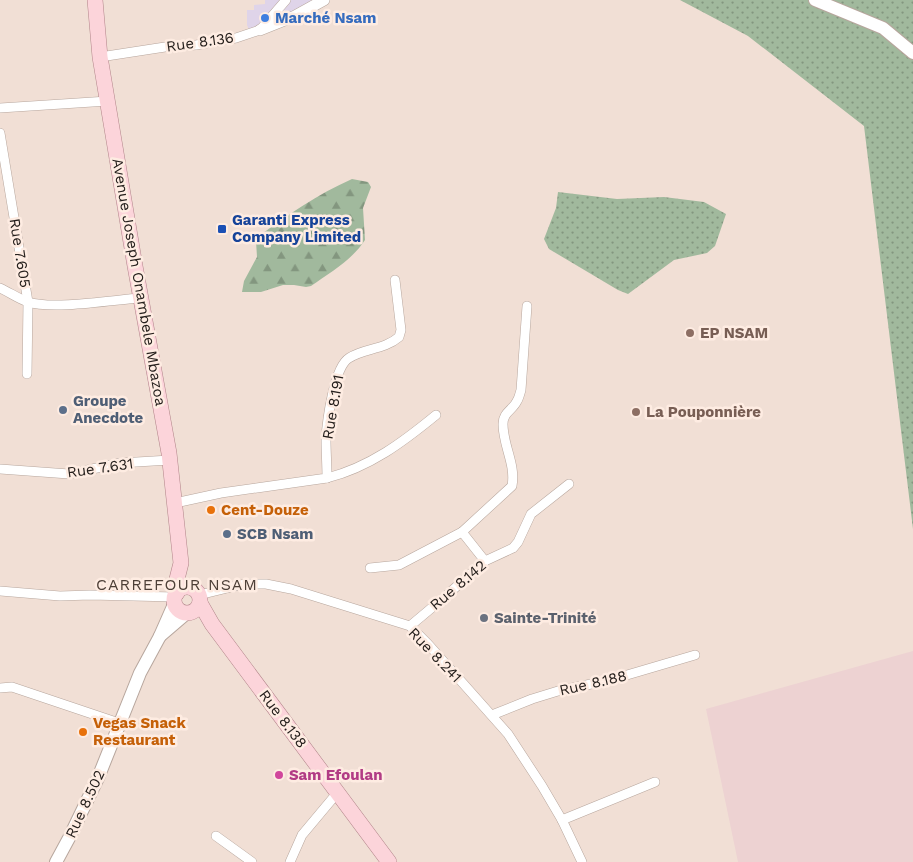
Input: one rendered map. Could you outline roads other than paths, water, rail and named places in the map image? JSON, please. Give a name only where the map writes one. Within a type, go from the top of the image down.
[{"type":"main road","name":"Avenue Joseph Onambele Mbazoa","points":[[95,0],[100,57],[140,298],[170,460],[182,563],[195,602]]},
{"type":"main road","points":[[815,0],[883,28],[913,53]]},
{"type":"main road","name":"Avenue Joseph Onambele Mbazoa","points":[[175,597],[177,579],[182,563]]},
{"type":"main road","points":[[175,597],[183,588],[188,587],[195,602]]},
{"type":"main road","name":"Rue 8.138","points":[[175,597],[179,609],[195,602],[389,862]]},
{"type":"main road","name":"Rue 8.502","points":[[56,862],[98,778],[140,673],[160,636],[175,597]]},
{"type":"main road","name":"Rue 8.502","points":[[160,636],[195,602]]},
{"type":"street","points":[[260,30],[286,0]]},
{"type":"street","points":[[260,30],[295,16],[324,0]]},
{"type":"street","name":"Rue 8.136","points":[[100,57],[165,47],[196,45],[236,38],[260,30]]},
{"type":"street","points":[[0,108],[108,101]]},
{"type":"street","name":"Rue 7.605","points":[[0,133],[28,302],[27,374]]},
{"type":"street","name":"Rue 8.191","points":[[328,478],[327,426],[338,373],[347,358],[387,345],[399,337],[401,330],[395,280]]},
{"type":"street","points":[[0,288],[28,302],[44,305],[140,298]]},
{"type":"street","points":[[370,568],[399,565],[462,532],[512,486],[513,467],[503,424],[505,416],[517,402],[521,390],[527,306]]},
{"type":"street","points":[[175,503],[220,493],[328,478],[345,473],[375,460],[436,415]]},
{"type":"street","name":"Rue 7.631","points":[[0,469],[69,474],[120,463],[170,460]]},
{"type":"street","name":"Rue 8.142","points":[[410,626],[448,595],[484,561],[512,548],[518,542],[531,514],[569,484]]},
{"type":"street","points":[[462,532],[484,561]]},
{"type":"street","name":"Rue 8.241","points":[[195,602],[244,584],[266,584],[291,589],[410,626],[508,734],[526,759],[562,820],[582,862]]},
{"type":"street","points":[[0,591],[60,596],[175,597]]},
{"type":"street","name":"Rue 8.188","points":[[492,715],[558,691],[610,680],[696,655]]},
{"type":"street","points":[[0,688],[12,687],[119,723]]},
{"type":"street","points":[[562,820],[655,782]]},
{"type":"street","points":[[290,862],[302,835],[338,792]]},
{"type":"street","points":[[216,836],[252,862]]},
{"type":"place","name":"Marché Nsam","points":[[265,18]]},
{"type":"place","name":"Garanti Express Company Limited","points":[[222,229]]},
{"type":"place","name":"EP NSAM","points":[[690,333]]},
{"type":"place","name":"Groupe Anecdote","points":[[63,410]]},
{"type":"place","name":"La Pouponnière","points":[[636,412]]},
{"type":"place","name":"Cent-Douze","points":[[211,510]]},
{"type":"place","name":"SCB Nsam","points":[[227,534]]},
{"type":"place","name":"Sainte-Trinité","points":[[484,618]]},
{"type":"place","name":"Vegas Snack Restaurant","points":[[83,732]]},
{"type":"place","name":"Sam Efoulan","points":[[279,775]]},
{"type":"district","name":"CARREFOUR NSAM","points":[[177,584]]}]
